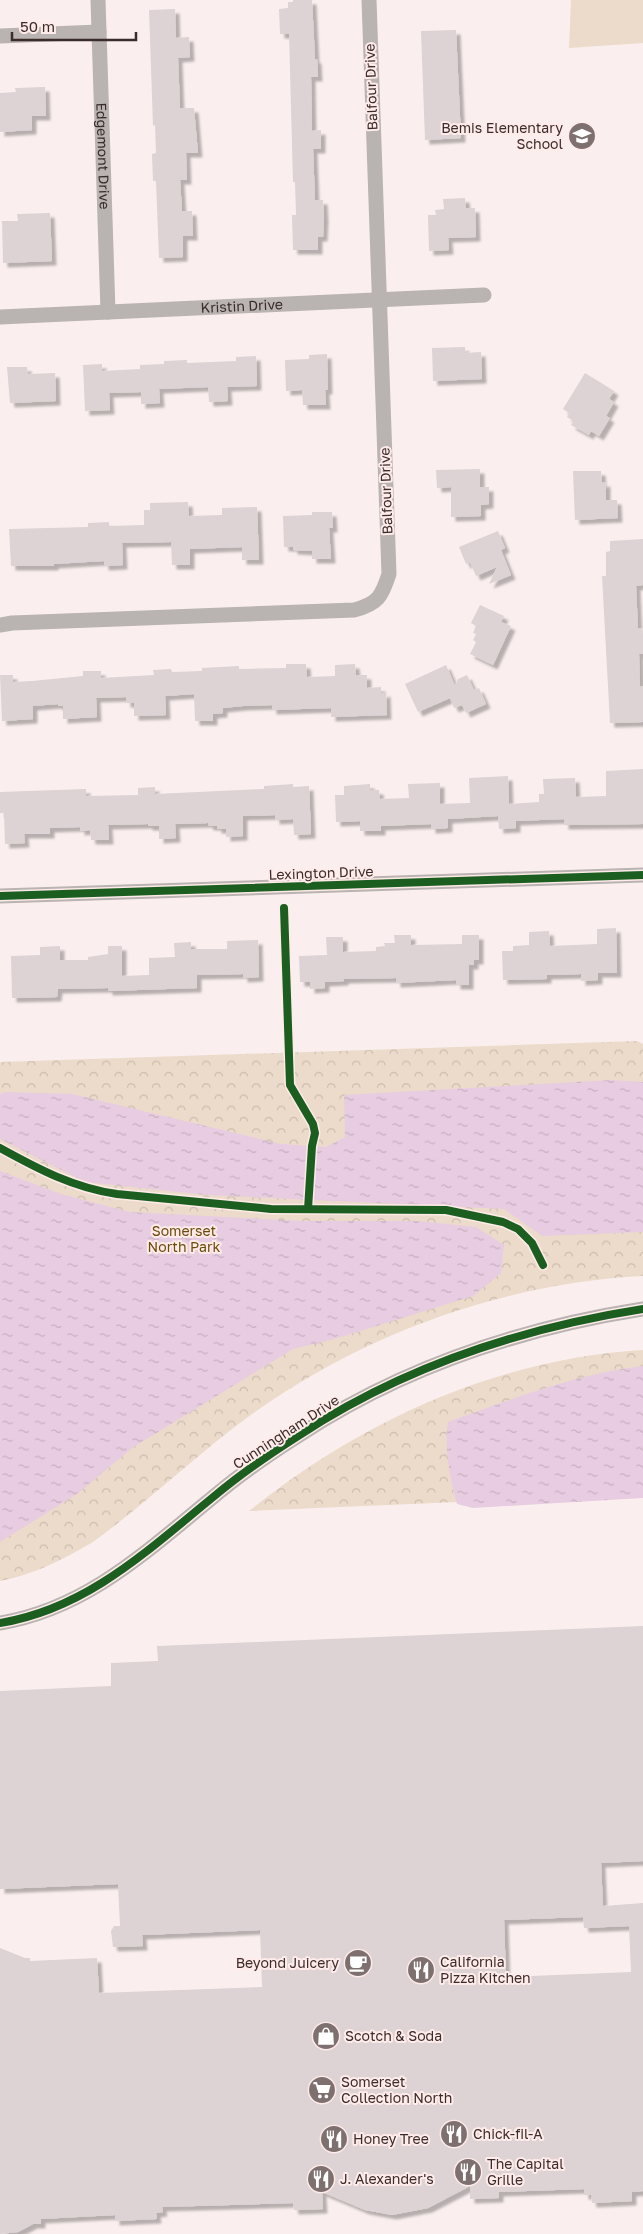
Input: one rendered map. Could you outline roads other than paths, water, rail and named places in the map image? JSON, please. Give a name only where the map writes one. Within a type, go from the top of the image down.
[{"type":"street","name":"Edgemont Drive","points":[[98,0],[108,312]]},
{"type":"street","name":"Balfour Drive","points":[[0,625],[354,610],[367,607],[375,602],[384,592],[388,574],[369,0]]},
{"type":"street","points":[[0,36],[99,32]]},
{"type":"street","name":"Kristin Drive","points":[[0,317],[484,295]]},
{"type":"street","name":"Lexington Drive","points":[[0,896],[643,875]]},
{"type":"street","name":"Cunningham Drive","points":[[0,1623],[51,1609],[91,1591],[111,1579],[260,1462],[325,1419],[376,1392],[435,1366],[508,1338],[579,1320],[643,1309]]},
{"type":"water","points":[[611,1080],[643,1082],[643,1232],[542,1236],[504,1209],[206,1195],[85,1182],[0,1139],[0,1094],[5,1092],[72,1094],[281,1144],[326,1147],[345,1137],[344,1095]]},
{"type":"water","points":[[0,1171],[61,1194],[130,1212],[302,1221],[417,1221],[476,1227],[504,1245],[501,1273],[473,1296],[338,1338],[293,1349],[132,1448],[77,1494],[0,1542]]},
{"type":"water","points":[[643,1366],[643,1498],[473,1508],[457,1504],[448,1463],[448,1422],[519,1396],[569,1381]]},
{"type":"place","name":"Bemis Elementary School","points":[[582,136]]},
{"type":"place","name":"Beyond Juicery","points":[[358,1963]]},
{"type":"place","name":"California Pizza Kitchen","points":[[421,1970]]},
{"type":"place","name":"Scotch & Soda","points":[[326,2036]]},
{"type":"place","name":"Somerset Collection North","points":[[322,2090]]},
{"type":"place","name":"Chick-fil-A","points":[[454,2134]]},
{"type":"place","name":"Honey Tree","points":[[334,2139]]},
{"type":"place","name":"The Capital Grille","points":[[468,2172]]},
{"type":"place","name":"J. Alexander's","points":[[321,2179]]},
{"type":"park label","name":"Somerset North Park","points":[[184,1240]]}]
